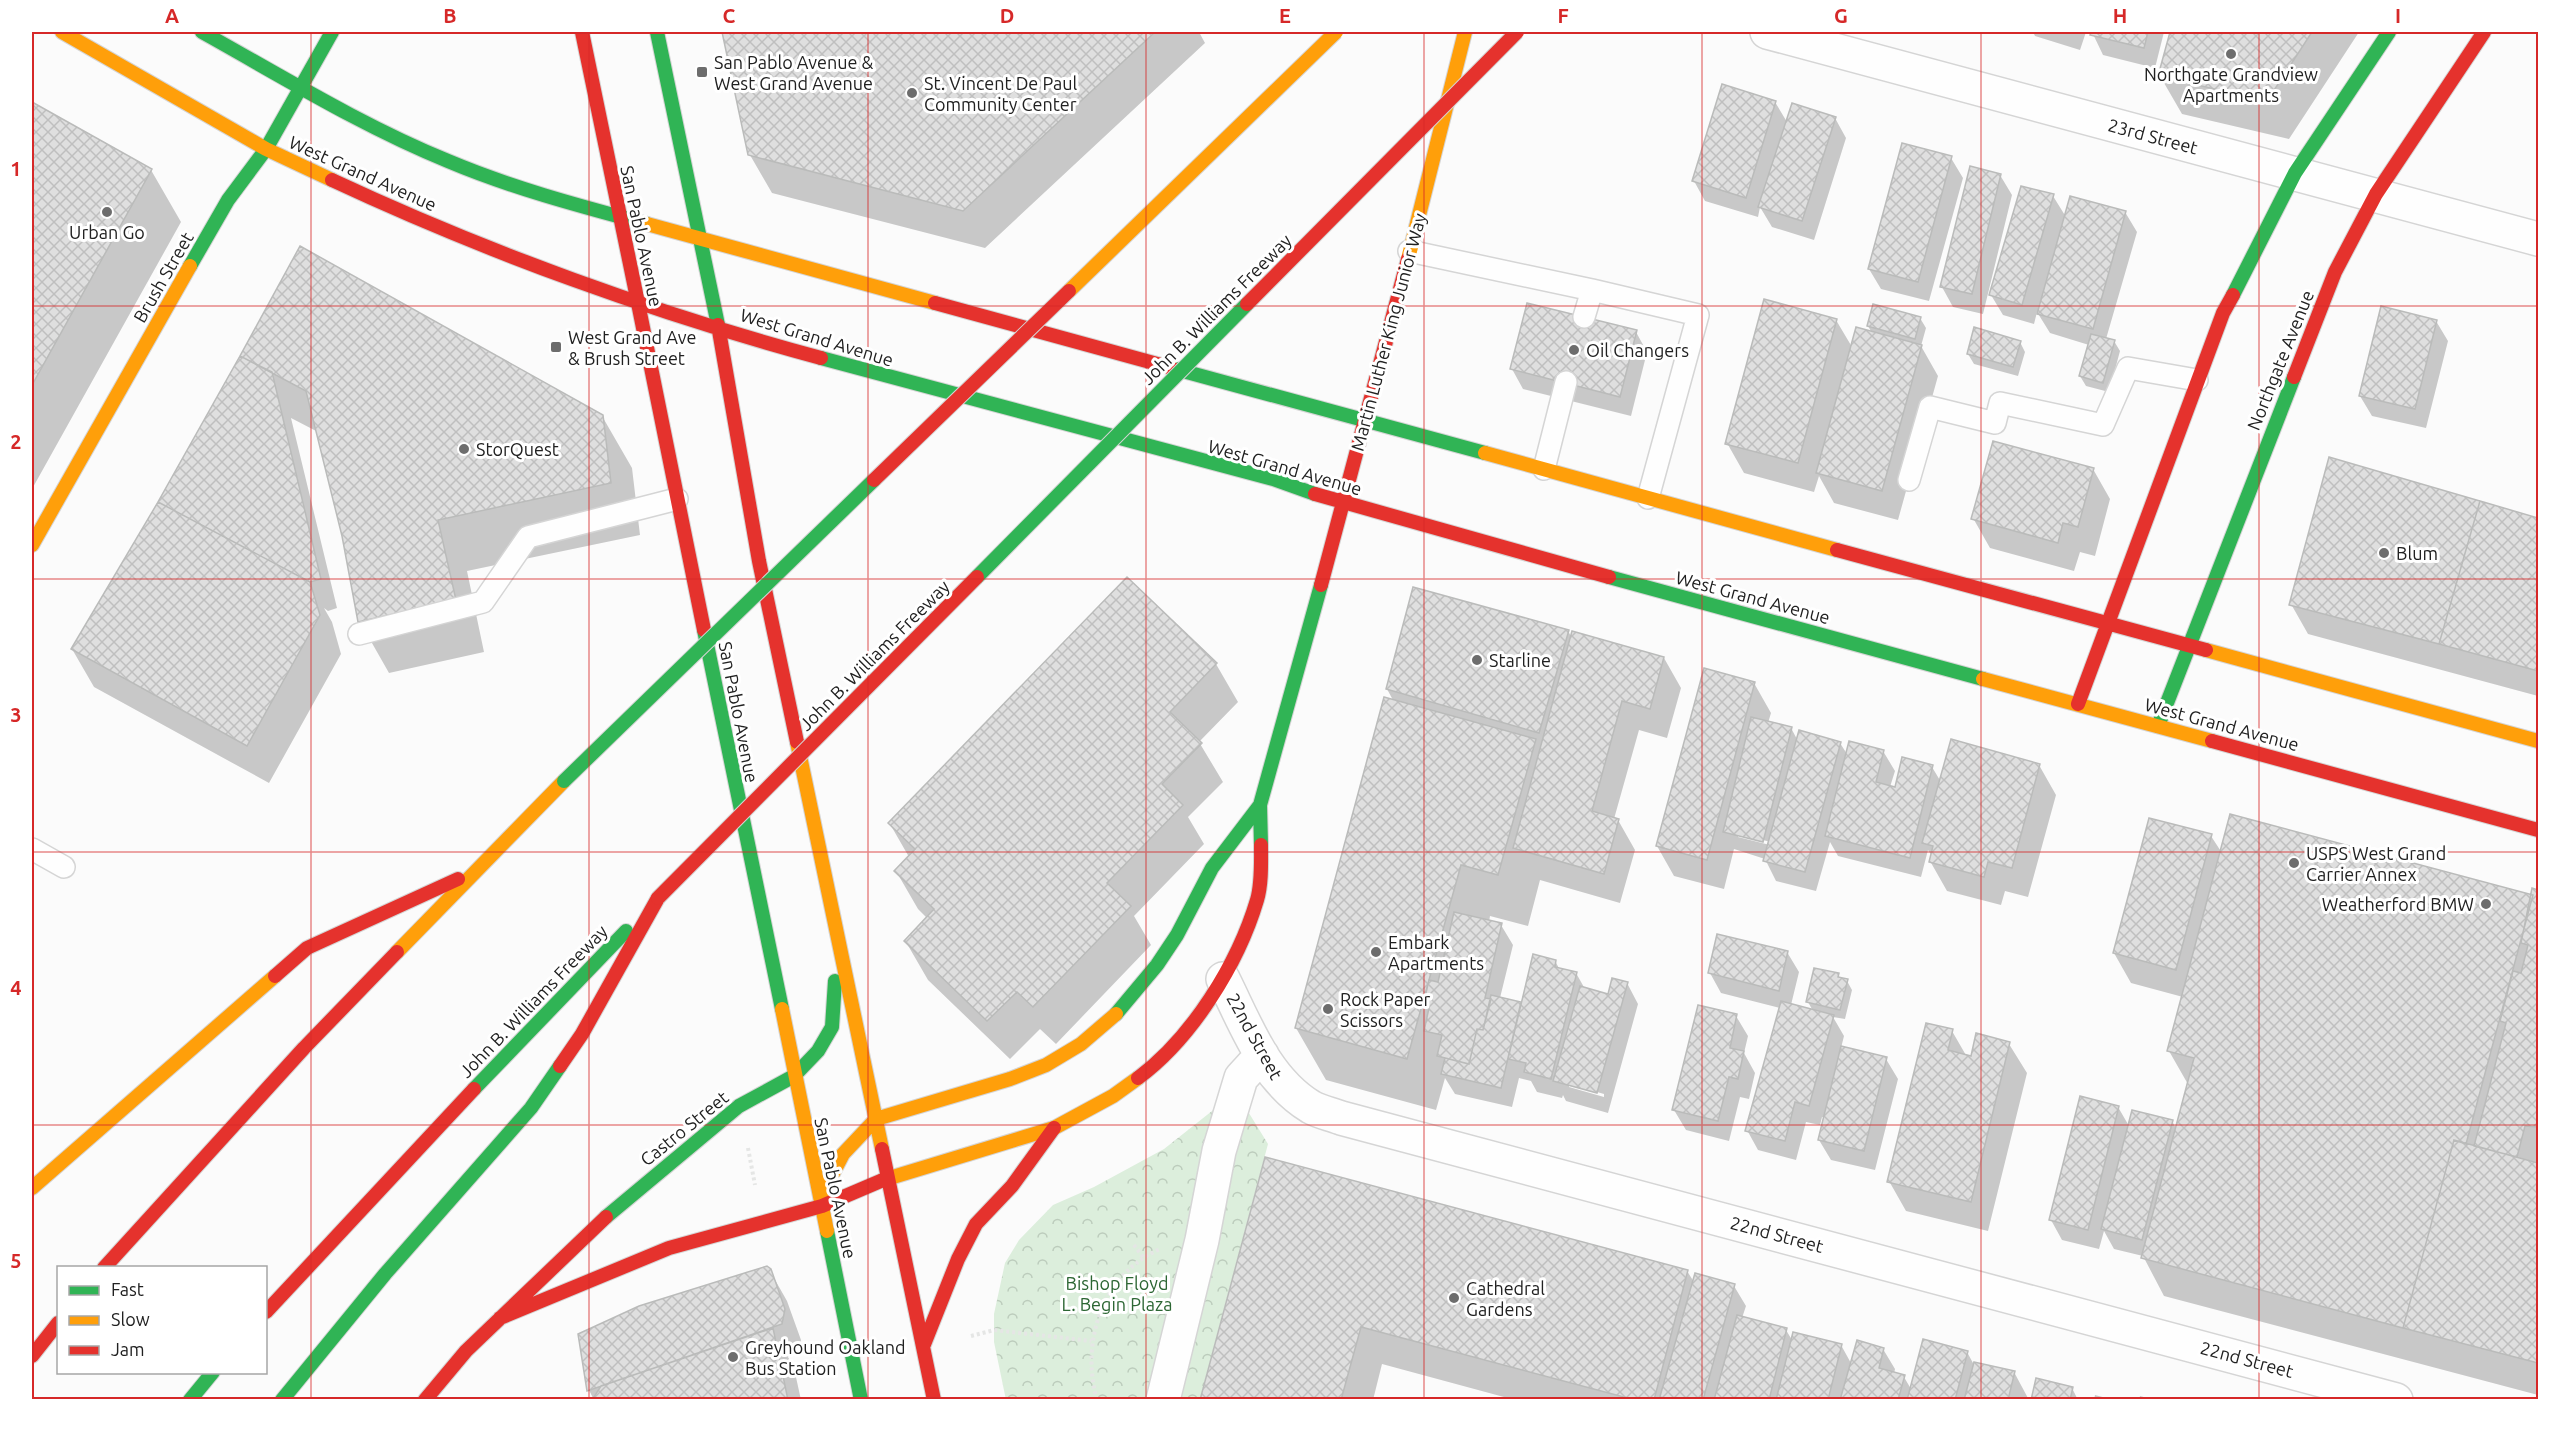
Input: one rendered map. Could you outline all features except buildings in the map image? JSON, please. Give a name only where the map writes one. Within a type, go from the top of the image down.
[{"type":"main road","name":"West Grand Avenue","points":[[62,32],[266,149],[399,211],[559,274],[718,325],[772,345],[1273,479],[1343,504],[2538,830]]},
{"type":"main road","points":[[202,32],[300,88],[431,154],[471,171],[620,218],[2538,741]]},
{"type":"main road","name":"Brush Street","points":[[34,533],[228,200],[266,149],[332,32]]},
{"type":"main road","name":"San Pablo Avenue","points":[[582,32],[861,1400]]},
{"type":"main road","points":[[657,32],[718,325],[759,561],[837,946],[876,1119],[934,1400]]},
{"type":"main road","points":[[106,1266],[304,1048],[564,781],[1336,32]]},
{"type":"main road","name":"Martin Luther King Junior Way","points":[[1223,979],[1257,899],[1261,862],[1260,805],[1366,421],[1465,32]]},
{"type":"main road","name":"John B. Williams Freeway","points":[[267,1311],[388,1178],[658,898],[1517,32]]},
{"type":"main road","points":[[2078,704],[2106,623],[2223,313],[2295,173],[2389,32]]},
{"type":"main road","name":"Northgate Avenue","points":[[2158,726],[2335,272],[2376,194],[2484,32]]},
{"type":"main road","name":"Martin Luther King Junior Way","points":[[876,1119],[1010,1079],[1046,1065],[1081,1044],[1110,1021],[1136,994],[1177,935],[1212,868],[1260,805]]},
{"type":"main road","points":[[32,1188],[307,948],[474,872]]},
{"type":"main road","points":[[282,1400],[385,1274],[531,1108],[582,1034],[658,898]]},
{"type":"main road","name":"Castro Street","points":[[425,1400],[466,1351],[630,1195],[739,1106],[794,1076],[818,1051],[832,1027],[837,946]]},
{"type":"main road","name":"Castro Street","points":[[500,1318],[669,1248],[822,1206],[888,1179],[1054,1128],[1113,1096],[1148,1070],[1189,1028],[1223,979]]},
{"type":"main road","points":[[822,1206],[831,1177],[843,1154],[876,1119]]},
{"type":"main road","points":[[923,1347],[958,1259],[976,1224],[1012,1186],[1054,1128]]},
{"type":"main road","points":[[32,1356],[57,1324]]},
{"type":"main road","points":[[190,1400],[211,1374]]},
{"type":"street","name":"23rd Street","points":[[1767,32],[2538,239]]},
{"type":"street","name":"22nd Street","points":[[1223,979],[1262,1055],[1285,1089],[1312,1108],[1341,1118],[2396,1400]]},
{"type":"street","points":[[1163,1400],[1202,1240],[1219,1151],[1241,1078],[1262,1055]]},
{"type":"lane","points":[[1409,251],[1698,315],[1648,498]]},
{"type":"lane","points":[[1584,317],[1592,290]]},
{"type":"lane","points":[[1909,480],[1930,406],[1995,423],[2000,403],[2103,425],[2128,368],[2197,380]]},
{"type":"lane","points":[[1544,469],[1566,382]]},
{"type":"lane","points":[[359,634],[483,602],[528,537],[677,499]]},
{"type":"lane","points":[[32,849],[64,867]]},
{"type":"path","points":[[747,1144],[756,1189]]},
{"type":"path","points":[[1097,1400],[1092,1372],[1091,1341],[1106,1298],[1118,1281],[1143,1257],[1172,1244],[1202,1240]]},
{"type":"path","points":[[1134,1245],[1143,1257]]},
{"type":"path","points":[[923,1347],[994,1330],[1091,1341]]},
{"type":"green space","name":"Bishop Floyd L. Begin Plaza","points":[[1236,1092],[1268,1144],[1200,1399],[1006,1400],[994,1342],[994,1314],[1005,1263],[1019,1240],[1053,1205],[1094,1187],[1164,1149]]},
{"type":"traffic: fast","points":[[202,32],[323,100],[416,147],[472,171],[521,188],[647,224]]},
{"type":"traffic: fast","points":[[190,266],[228,200],[266,149],[332,32]]},
{"type":"traffic: fast","points":[[657,32],[718,325]]},
{"type":"traffic: fast","points":[[2233,295],[2295,173],[2389,32]]},
{"type":"traffic: fast","points":[[977,577],[1247,304]]},
{"type":"traffic: fast","points":[[821,358],[1273,479],[1315,494]]},
{"type":"traffic: fast","points":[[1172,368],[1485,453]]},
{"type":"traffic: fast","points":[[2158,726],[2294,377]]},
{"type":"traffic: fast","points":[[564,781],[874,480]]},
{"type":"traffic: fast","points":[[1609,577],[1983,679]]},
{"type":"traffic: fast","points":[[1261,845],[1260,805],[1321,585]]},
{"type":"traffic: fast","points":[[704,630],[782,1009]]},
{"type":"traffic: fast","points":[[1116,1014],[1157,965],[1177,935],[1212,868],[1260,805]]},
{"type":"traffic: fast","points":[[474,1089],[626,931]]},
{"type":"traffic: fast","points":[[606,1217],[739,1106],[794,1076],[818,1051],[832,1027],[835,981]]},
{"type":"traffic: fast","points":[[282,1400],[385,1274],[531,1108],[560,1066]]},
{"type":"traffic: fast","points":[[827,1231],[861,1400]]},
{"type":"traffic: fast","points":[[190,1400],[211,1374]]},
{"type":"traffic: slow","points":[[62,32],[266,149],[332,180]]},
{"type":"traffic: slow","points":[[1069,291],[1336,32]]},
{"type":"traffic: slow","points":[[1408,259],[1465,32]]},
{"type":"traffic: slow","points":[[647,224],[935,303]]},
{"type":"traffic: slow","points":[[32,545],[190,266]]},
{"type":"traffic: slow","points":[[1485,453],[1837,550]]},
{"type":"traffic: slow","points":[[2206,650],[2538,741]]},
{"type":"traffic: slow","points":[[1983,679],[2212,741]]},
{"type":"traffic: slow","points":[[797,742],[882,1149]]},
{"type":"traffic: slow","points":[[397,952],[564,781]]},
{"type":"traffic: slow","points":[[32,1188],[275,976]]},
{"type":"traffic: slow","points":[[782,1009],[827,1231]]},
{"type":"traffic: slow","points":[[822,1206],[831,1177],[843,1154],[876,1119],[1010,1079],[1046,1065],[1081,1044],[1116,1014]]},
{"type":"traffic: slow","points":[[883,1180],[1054,1128],[1113,1096],[1138,1078]]},
{"type":"traffic: jam","points":[[582,32],[637,298]]},
{"type":"traffic: jam","points":[[1247,304],[1517,32]]},
{"type":"traffic: jam","points":[[2294,377],[2335,272],[2376,194],[2484,32]]},
{"type":"traffic: jam","points":[[332,180],[450,232],[573,280],[697,322],[821,358]]},
{"type":"traffic: jam","points":[[1321,585],[1408,259]]},
{"type":"traffic: jam","points":[[874,480],[1069,291]]},
{"type":"traffic: jam","points":[[2078,704],[2223,313],[2233,295]]},
{"type":"traffic: jam","points":[[637,298],[704,630]]},
{"type":"traffic: jam","points":[[935,303],[1172,368]]},
{"type":"traffic: jam","points":[[718,325],[759,561],[797,742]]},
{"type":"traffic: jam","points":[[1315,494],[1609,577]]},
{"type":"traffic: jam","points":[[1837,550],[2206,650]]},
{"type":"traffic: jam","points":[[658,898],[977,577]]},
{"type":"traffic: jam","points":[[2212,741],[2538,830]]},
{"type":"traffic: jam","points":[[1138,1078],[1177,1042],[1211,998],[1225,974],[1249,924],[1259,893],[1261,845]]},
{"type":"traffic: jam","points":[[275,976],[307,948],[458,879]]},
{"type":"traffic: jam","points":[[560,1066],[582,1034],[658,898]]},
{"type":"traffic: jam","points":[[106,1266],[304,1048],[397,952]]},
{"type":"traffic: jam","points":[[267,1311],[474,1089]]},
{"type":"traffic: jam","points":[[923,1347],[958,1259],[976,1224],[1012,1186],[1054,1128]]},
{"type":"traffic: jam","points":[[882,1149],[934,1400]]},
{"type":"traffic: jam","points":[[500,1318],[669,1248],[822,1206],[883,1180]]},
{"type":"traffic: jam","points":[[425,1400],[466,1351],[606,1217]]},
{"type":"traffic: jam","points":[[32,1356],[57,1324]]},
{"type":"place","name":"Northgate Grandview Apartments","points":[[2231,54]]},
{"type":"place","name":"San Pablo Avenue & West Grand Avenue","points":[[702,72]]},
{"type":"place","name":"St. Vincent De Paul Community Center","points":[[912,93]]},
{"type":"place","name":"Urban Go","points":[[107,212]]},
{"type":"place","name":"West Grand Ave & Brush Street","points":[[556,347]]},
{"type":"place","name":"Oil Changers","points":[[1574,350]]},
{"type":"place","name":"StorQuest","points":[[464,449]]},
{"type":"place","name":"Blum","points":[[2384,553]]},
{"type":"place","name":"Starline","points":[[1477,660]]},
{"type":"place","name":"USPS West Grand Carrier Annex","points":[[2294,863]]},
{"type":"place","name":"Weatherford BMW","points":[[2486,904]]},
{"type":"place","name":"Embark Apartments","points":[[1376,952]]},
{"type":"place","name":"Rock Paper Scissors","points":[[1328,1009]]},
{"type":"place","name":"Cathedral Gardens","points":[[1454,1298]]},
{"type":"place","name":"Greyhound Oakland Bus Station","points":[[733,1357]]}]
